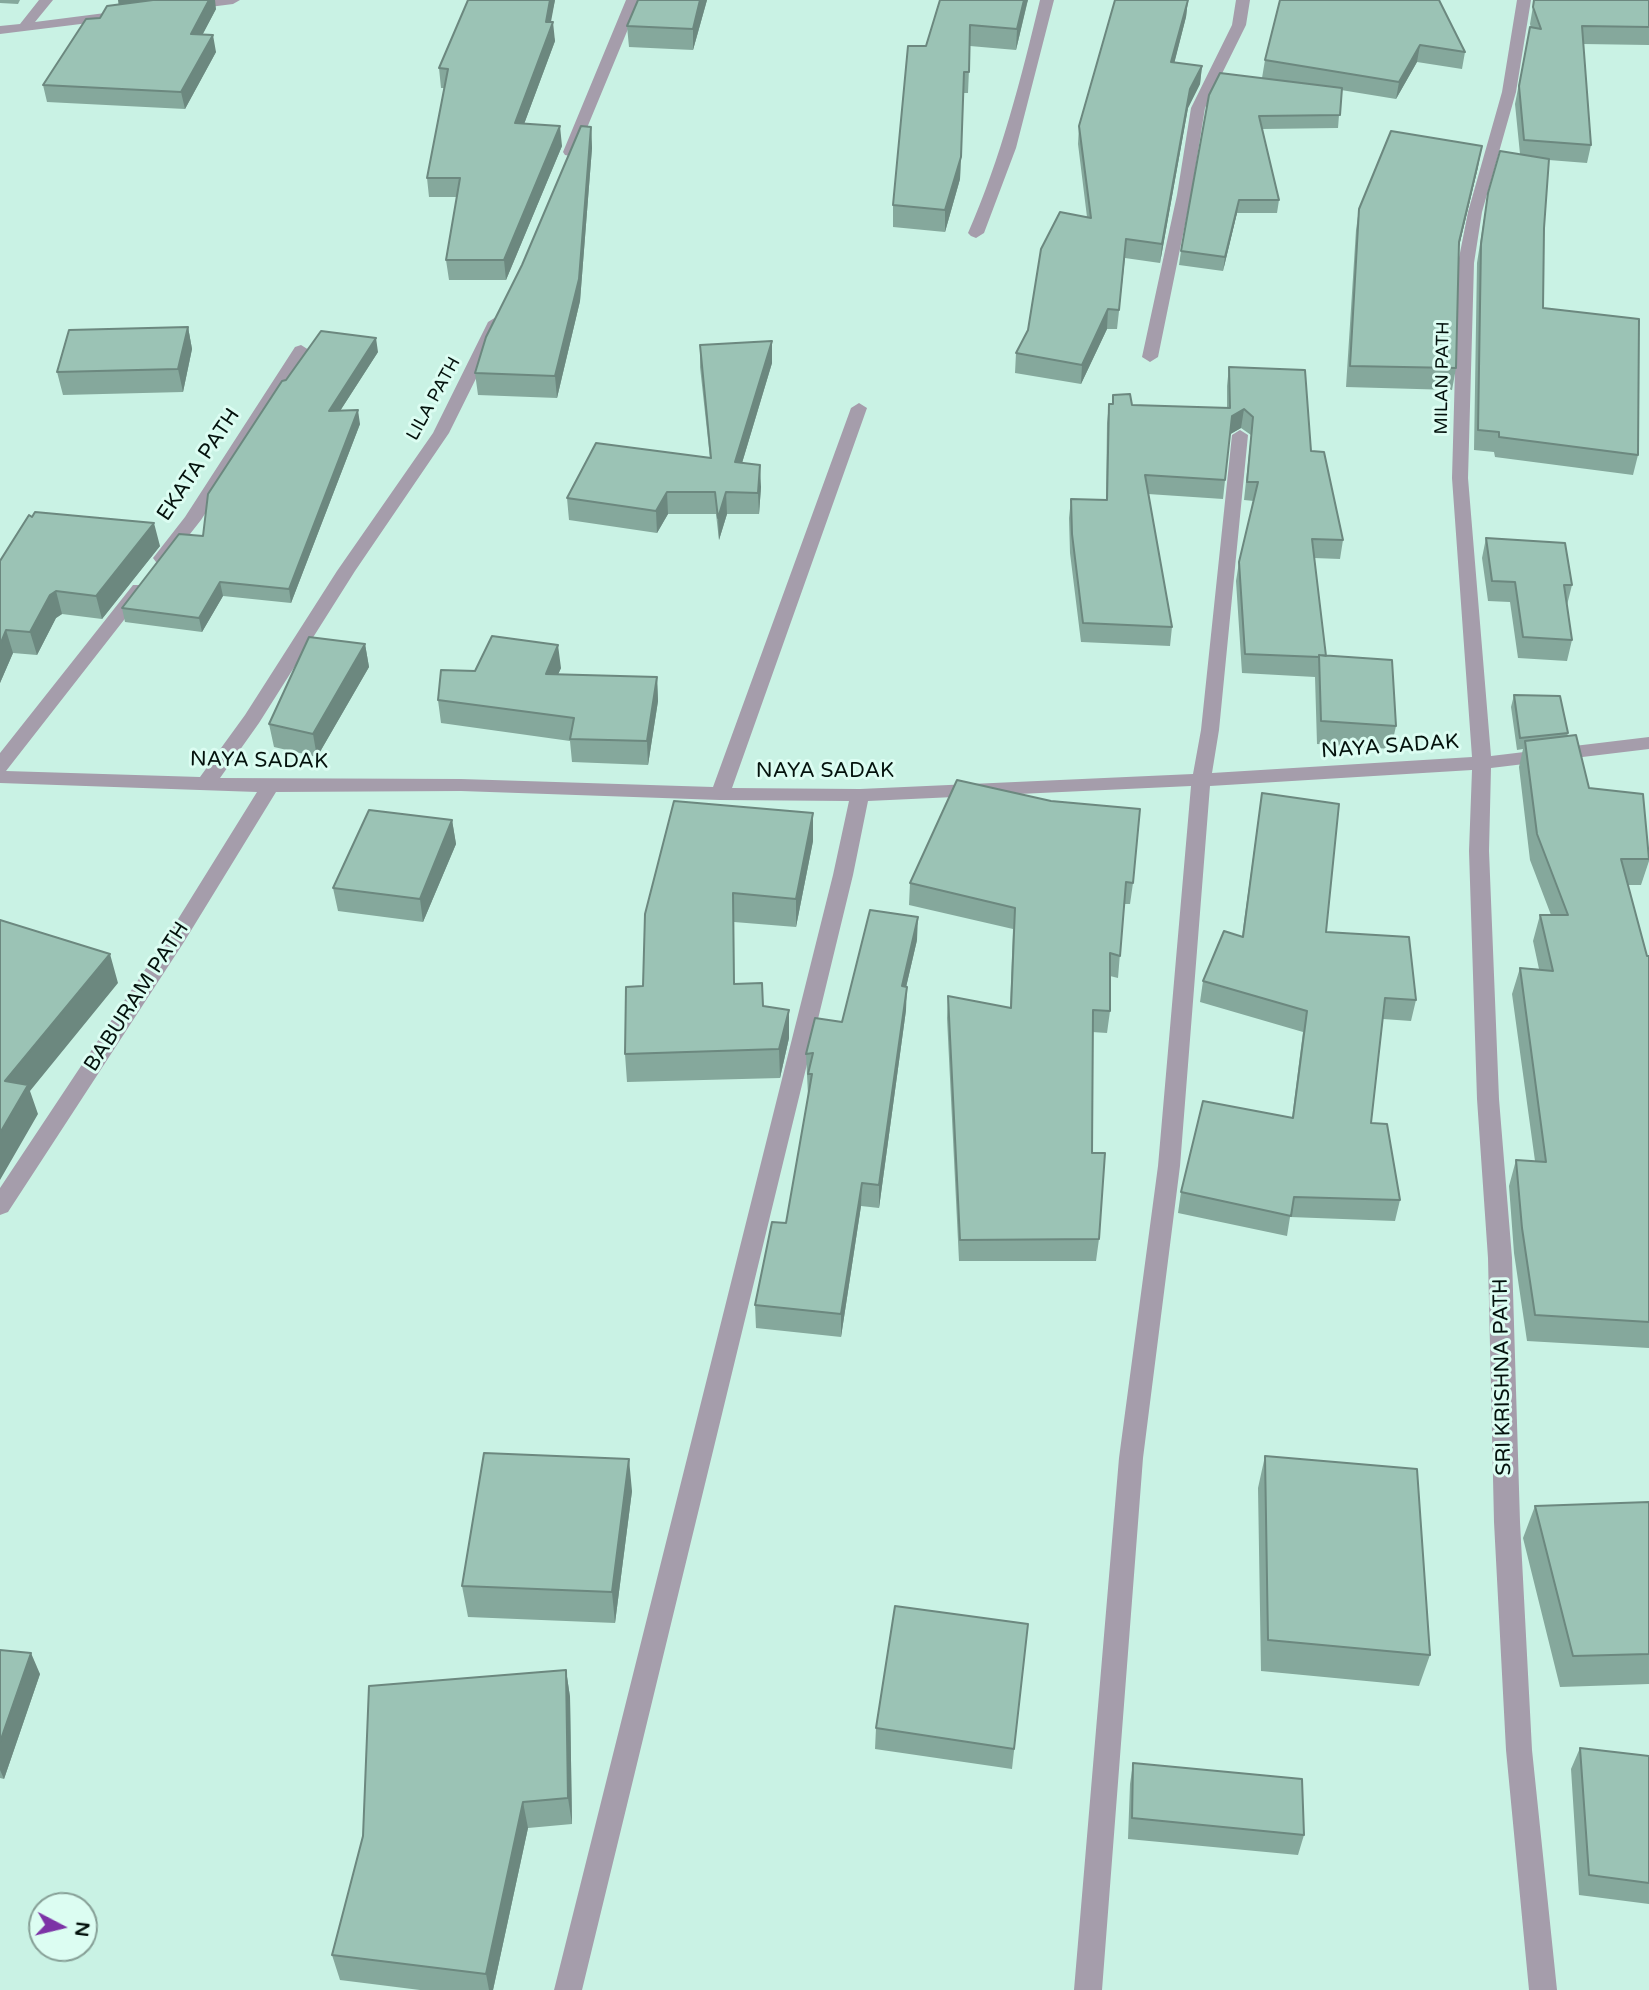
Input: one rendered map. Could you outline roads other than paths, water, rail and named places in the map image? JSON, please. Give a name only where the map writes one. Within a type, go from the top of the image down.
[{"type":"street","points":[[23,28],[47,0]]},
{"type":"street","points":[[166,9],[233,0]]},
{"type":"street","points":[[561,173],[633,0]]},
{"type":"street","points":[[976,233],[997,187],[1027,83],[1047,0]]},
{"type":"street","points":[[1150,357],[1184,195],[1198,108],[1239,25],[1243,0]]},
{"type":"street","name":"MILAN PATH","points":[[1482,762],[1460,478],[1465,263],[1475,212],[1509,92],[1524,0]]},
{"type":"street","points":[[0,30],[126,15]]},
{"type":"street","name":"LILA PATH","points":[[207,782],[252,719],[346,571],[441,433],[502,310]]},
{"type":"street","name":"EKATA PATH","points":[[0,766],[192,520],[301,350]]},
{"type":"street","points":[[720,794],[859,408]]},
{"type":"street","points":[[1088,1990],[1131,1458],[1170,1166],[1201,780],[1210,730],[1240,435]]},
{"type":"street","name":"NAYA SADAK","points":[[0,776],[270,786],[461,785],[720,794],[860,795],[1201,780],[1482,762],[1649,743]]},
{"type":"street","name":"SRI KRISHNA PATH","points":[[1482,762],[1479,865],[1488,1099],[1500,1258],[1507,1522],[1519,1750],[1543,1990]]},
{"type":"street","name":"BABURAM PATH","points":[[0,1206],[177,937],[270,786]]},
{"type":"street","points":[[568,1990],[844,875],[860,795]]}]
